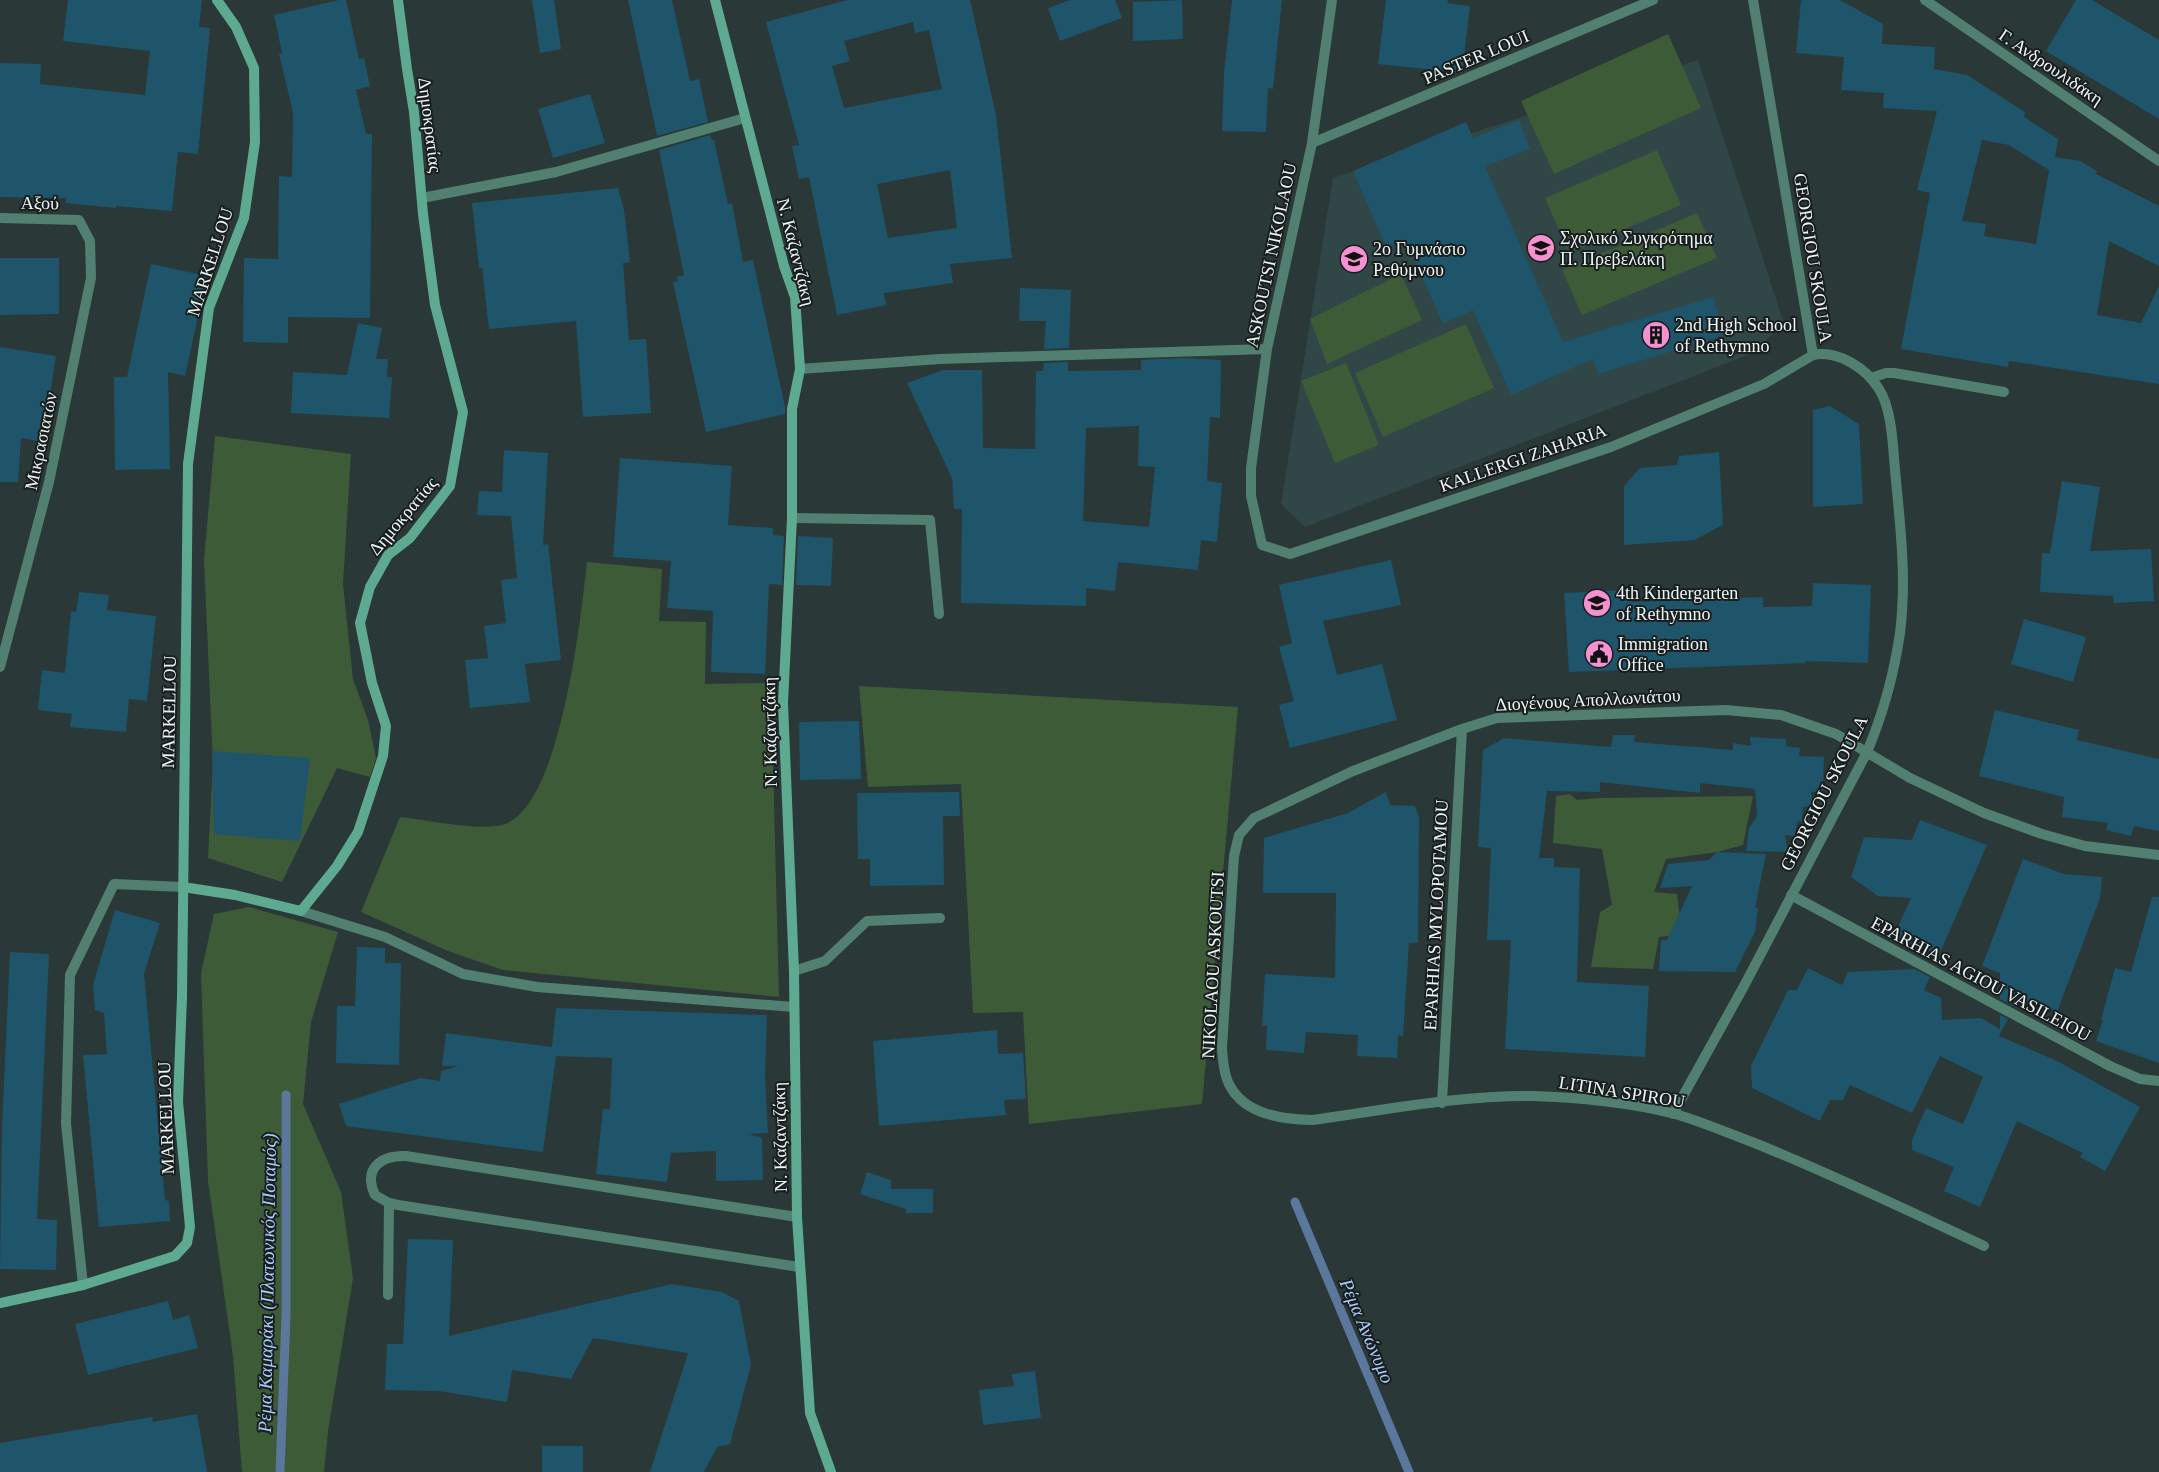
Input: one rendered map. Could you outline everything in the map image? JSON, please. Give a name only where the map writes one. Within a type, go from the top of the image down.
[{"type":"street","name":"MARKELLOU","points":[[0,1303],[83,1285],[175,1256],[187,1243],[190,1227],[178,1102],[183,887],[188,464],[209,308],[244,218],[255,142],[254,68],[236,27],[217,0]]},
{"type":"street","name":"Δημοκρατίας","points":[[301,911],[337,866],[358,832],[383,756],[386,726],[372,683],[360,623],[370,587],[388,555],[410,538],[450,486],[460,441],[463,412],[435,305],[423,214],[414,112],[406,69],[398,0]]},
{"type":"street","name":"Ν. Καζαντζάκη","points":[[714,0],[784,266],[795,297],[800,369],[792,409],[792,518],[783,703],[794,971],[797,1217],[810,1413],[831,1472]]},
{"type":"street","name":"ASKOUTSI NIKOLAOU","points":[[1256,517],[1251,496],[1251,468],[1267,349],[1312,143],[1332,0]]},
{"type":"street","name":"PASTER LOUI","points":[[1312,143],[1653,0]]},
{"type":"street","name":"GEORGIOU SKOULA","points":[[1673,1114],[1867,752],[1879,722],[1894,665],[1900,632],[1903,570],[1890,426],[1883,398],[1871,378],[1864,371],[1840,357],[1830,354],[1813,355],[1753,0]]},
{"type":"street","name":"Γ. Ανδρουλιδάκη","points":[[1925,0],[2159,161]]},
{"type":"street","points":[[422,198],[556,172],[745,118]]},
{"type":"street","name":"Αξού","points":[[0,218],[79,220]]},
{"type":"street","name":"Μικρασιατών","points":[[0,667],[49,482],[91,278],[90,241],[79,220]]},
{"type":"street","points":[[800,369],[940,359],[1267,349]]},
{"type":"street","name":"KALLERGI ZAHARIA","points":[[1256,517],[1262,545],[1290,554],[1611,447],[1764,384],[1813,355]]},
{"type":"street","points":[[1871,378],[1886,373],[1894,373],[2004,392]]},
{"type":"street","points":[[792,518],[930,520],[939,614]]},
{"type":"street","name":"Διογένους Απολλωνιάτου","points":[[1239,835],[1254,818],[1353,771],[1462,729],[1497,718],[1726,710],[1755,711],[1781,715],[1836,734],[1910,778],[1984,813],[2042,834],[2085,846],[2159,856]]},
{"type":"street","name":"EPARHIAS MYLOPOTAMOU","points":[[1442,1103],[1462,729]]},
{"type":"street","name":"NIKOLAOU ASKOUTSI","points":[[1237,1095],[1230,1086],[1226,1075],[1222,1048],[1234,856],[1239,835]]},
{"type":"street","points":[[83,1285],[66,1124],[70,974],[114,884],[183,887],[235,895],[301,911],[385,937],[463,974],[537,987],[794,1007]]},
{"type":"street","name":"EPARHIAS AGIOU VASILEIOU","points":[[1791,895],[2110,1066],[2140,1079],[2159,1081]]},
{"type":"street","points":[[794,971],[825,961],[867,921],[940,918]]},
{"type":"street","name":"LITINA SPIROU","points":[[1237,1095],[1258,1111],[1291,1120],[1312,1120],[1442,1103],[1508,1097],[1564,1098],[1673,1114],[1788,1156],[1984,1246]]},
{"type":"street","points":[[797,1217],[396,1156],[387,1157],[379,1162],[373,1169],[371,1178],[375,1195],[389,1203],[799,1267]]},
{"type":"street","points":[[388,1295],[389,1203]]},
{"type":"shaded area","name":"Σχολικό Συγκρότημα Π. Πρεβελάκη","points":[[1698,60],[1784,323],[1753,353],[1305,527],[1281,504],[1333,178]]},
{"type":"green space","points":[[1668,34],[1701,108],[1554,174],[1521,101]]},
{"type":"green space","points":[[1657,150],[1681,205],[1569,253],[1545,198]]},
{"type":"green space","points":[[1697,213],[1717,258],[1582,315],[1562,270]]},
{"type":"green space","points":[[1401,274],[1422,320],[1327,364],[1310,319]]},
{"type":"green space","points":[[1466,324],[1494,388],[1383,437],[1355,373]]},
{"type":"green space","points":[[1346,363],[1379,445],[1335,463],[1301,381]]},
{"type":"green space","points":[[215,436],[351,454],[343,584],[353,679],[368,720],[376,758],[370,777],[337,768],[282,882],[208,858],[213,764],[204,560]]},
{"type":"green space","points":[[587,562],[662,569],[659,621],[706,622],[705,684],[771,683],[779,997],[503,970],[448,951],[361,912],[400,817],[466,826],[492,827],[502,825],[522,812],[539,785],[553,749],[564,708],[573,665]]},
{"type":"green space","points":[[859,686],[1238,707],[1202,1104],[1029,1124],[1023,1012],[973,1013],[961,784],[868,787]]},
{"type":"green space","points":[[1570,794],[1577,800],[1753,796],[1743,845],[1717,852],[1666,859],[1654,892],[1677,894],[1682,935],[1659,937],[1653,969],[1591,967],[1600,912],[1612,905],[1602,849],[1553,843],[1556,796]]},
{"type":"green space","points":[[249,907],[338,932],[311,1022],[303,1104],[341,1192],[353,1278],[328,1431],[324,1472],[242,1472],[233,1356],[208,1181],[201,973],[214,914]]},
{"type":"building","points":[[68,0],[202,0],[199,27],[210,28],[198,154],[178,152],[172,211],[66,203],[66,198],[0,197],[0,63],[41,64],[40,84],[145,95],[150,51],[63,41]]},
{"type":"building","points":[[346,0],[359,59],[364,58],[370,86],[356,90],[366,134],[372,134],[370,318],[288,317],[288,343],[243,342],[244,258],[278,259],[279,176],[292,177],[293,112],[279,54],[282,53],[274,15]]},
{"type":"building","points":[[532,0],[554,0],[561,49],[540,53]]},
{"type":"building","points":[[628,0],[672,0],[690,81],[699,79],[708,122],[657,136]]},
{"type":"building","points":[[848,0],[970,0],[996,115],[1012,258],[950,264],[953,283],[884,293],[886,305],[837,315],[809,177],[799,179],[792,146],[799,145],[766,22]],"holes":[[[913,22],[915,33],[929,30],[942,89],[844,108],[832,66],[850,61],[844,41]],[[950,170],[957,228],[888,238],[877,184]]]},
{"type":"building","points":[[1070,0],[1115,0],[1122,18],[1060,41],[1048,8]]},
{"type":"building","points":[[1182,0],[1183,39],[1133,41],[1133,2]]},
{"type":"building","points":[[1232,0],[1282,0],[1273,89],[1268,88],[1266,132],[1222,131],[1224,73]]},
{"type":"building","points":[[1386,0],[1448,0],[1447,3],[1470,6],[1462,73],[1378,64]]},
{"type":"building","points":[[1801,0],[1840,0],[1883,24],[1882,44],[1935,47],[1934,69],[1967,75],[2025,112],[2024,117],[2058,139],[2055,157],[2080,161],[2097,171],[2096,174],[2159,206],[2159,266],[2109,241],[2097,315],[2141,323],[2159,286],[2159,384],[2009,361],[2008,367],[1901,349],[1930,193],[1917,190],[1937,111],[1883,108],[1884,93],[1841,90],[1844,57],[1796,53]],"holes":[[[1982,140],[2009,145],[2049,170],[2036,244],[1984,236],[1986,224],[1962,221]]]},
{"type":"building","points":[[2076,0],[2092,0],[2159,40],[2159,119],[2046,51]]},
{"type":"building","points":[[590,94],[605,143],[553,158],[538,109]]},
{"type":"building","points":[[1519,120],[1530,149],[1485,166],[1563,342],[1713,297],[1725,335],[1598,374],[1593,359],[1511,395],[1473,310],[1443,324],[1405,239],[1386,247],[1353,171],[1466,122],[1473,138]]},
{"type":"building","points":[[710,135],[712,140],[714,140],[728,204],[732,203],[743,262],[753,260],[785,414],[706,432],[673,282],[678,281],[677,277],[684,275],[659,150]]},
{"type":"building","points":[[618,188],[624,210],[630,262],[623,263],[629,340],[646,339],[651,413],[583,417],[576,321],[489,329],[482,268],[479,268],[472,203]]},
{"type":"building","points":[[0,258],[59,258],[59,314],[0,315]]},
{"type":"building","points":[[151,264],[207,276],[185,376],[168,372],[170,469],[115,470],[114,377],[127,377]]},
{"type":"building","points":[[1020,288],[1071,290],[1069,348],[1044,349],[1046,321],[1019,321]]},
{"type":"building","points":[[358,323],[382,328],[376,359],[388,359],[387,377],[392,377],[389,418],[291,413],[293,372],[347,375]]},
{"type":"building","points":[[0,347],[56,356],[43,442],[21,438],[18,482],[0,482]]},
{"type":"building","points":[[1181,358],[1221,360],[1220,418],[1210,417],[1207,481],[1222,483],[1217,542],[1201,540],[1198,570],[1118,562],[1115,591],[1086,588],[1086,606],[961,603],[962,509],[954,509],[952,478],[907,383],[943,370],[982,370],[983,448],[1035,449],[1036,371],[1043,371],[1044,363],[1068,362],[1068,371],[1141,370],[1141,360]],"holes":[[[1139,426],[1138,466],[1155,467],[1149,527],[1083,521],[1086,428]]]},
{"type":"building","points":[[1830,406],[1859,424],[1863,504],[1813,507],[1813,410]]},
{"type":"building","points":[[504,450],[548,453],[543,545],[548,544],[561,660],[525,664],[530,702],[470,708],[465,660],[488,658],[484,626],[506,623],[501,580],[517,578],[511,516],[477,515],[479,491],[502,492]]},
{"type":"building","points":[[1719,452],[1723,525],[1694,540],[1624,545],[1624,486],[1640,468],[1677,465],[1679,456]]},
{"type":"building","points":[[620,458],[732,466],[728,525],[773,528],[773,535],[784,536],[782,585],[769,584],[765,674],[711,672],[713,611],[667,608],[671,561],[613,557]]},
{"type":"building","points":[[2062,481],[2100,487],[2090,551],[2151,549],[2154,601],[2114,603],[2113,596],[2040,592],[2042,553],[2050,553]]},
{"type":"building","points":[[798,536],[833,538],[831,586],[796,585]]},
{"type":"building","points":[[1391,560],[1401,605],[1323,621],[1337,675],[1382,664],[1397,720],[1290,748],[1279,705],[1294,701],[1279,647],[1292,643],[1279,585]]},
{"type":"building","points":[[1813,583],[1871,585],[1868,663],[1805,661],[1805,663],[1569,672],[1564,593],[1631,590],[1632,602],[1763,597],[1763,607],[1812,606]]},
{"type":"building","points":[[79,592],[109,595],[107,610],[156,616],[147,701],[129,699],[126,732],[70,727],[72,714],[38,710],[42,670],[65,673],[71,611],[76,612]]},
{"type":"building","points":[[2024,619],[2086,637],[2073,682],[2011,664]]},
{"type":"building","points":[[1995,710],[2079,730],[2077,740],[2159,759],[2159,831],[2134,826],[2131,836],[2106,830],[2108,823],[2062,817],[2064,797],[1979,776]]},
{"type":"building","points":[[859,721],[861,779],[800,780],[799,722]]},
{"type":"building","points":[[1613,735],[1635,735],[1634,742],[1733,750],[1733,743],[1751,746],[1750,737],[1786,739],[1786,746],[1800,748],[1799,756],[1824,757],[1823,791],[1811,792],[1813,806],[1803,807],[1802,821],[1797,822],[1795,836],[1785,835],[1788,852],[1746,851],[1749,828],[1757,816],[1755,789],[1700,783],[1700,793],[1600,782],[1600,792],[1547,791],[1539,858],[1554,858],[1554,867],[1580,868],[1577,982],[1649,986],[1645,1057],[1505,1049],[1511,940],[1487,940],[1491,848],[1478,847],[1483,750],[1504,738],[1611,747]]},
{"type":"building","points":[[212,751],[310,758],[300,841],[214,834]]},
{"type":"building","points":[[959,792],[960,816],[943,816],[944,885],[870,886],[870,859],[858,859],[857,793]]},
{"type":"building","points":[[1386,792],[1390,805],[1415,806],[1419,818],[1418,943],[1409,943],[1403,1036],[1398,1035],[1397,1058],[1357,1056],[1358,1035],[1306,1032],[1304,1053],[1266,1050],[1267,1026],[1262,1026],[1265,974],[1335,978],[1336,893],[1263,893],[1264,838],[1348,813]]},
{"type":"building","points":[[1920,820],[1987,845],[1939,955],[1894,936],[1911,898],[1878,896],[1851,877],[1864,837],[1912,840]]},
{"type":"building","points":[[1717,852],[1766,854],[1755,908],[1758,908],[1755,932],[1735,972],[1659,971],[1661,940],[1667,940],[1692,886],[1660,888],[1668,864],[1709,860]]},
{"type":"building","points":[[2023,859],[2064,874],[2102,877],[2100,898],[2057,1012],[2018,997],[2014,1006],[2000,999],[2000,973],[1982,966]]},
{"type":"building","points":[[2152,897],[2159,897],[2159,1063],[2096,1041],[2115,968],[2131,972]]},
{"type":"building","points":[[115,910],[160,923],[144,974],[165,1200],[169,1201],[170,1221],[99,1227],[83,1055],[107,1054],[104,1013],[95,1010],[93,985]]},
{"type":"building","points":[[357,947],[385,948],[385,963],[401,963],[399,1065],[336,1063],[337,1006],[355,1006]]},
{"type":"building","points":[[10,952],[49,954],[37,1219],[57,1220],[56,1270],[0,1269],[2,1127]]},
{"type":"building","points":[[1808,968],[1842,985],[1848,972],[1914,969],[1930,977],[1924,990],[1941,998],[1942,1020],[1981,1018],[2000,1029],[2000,1015],[2008,1019],[1999,1036],[2057,1061],[2140,1107],[2105,1171],[2080,1157],[2083,1153],[2017,1121],[1980,1207],[1944,1191],[1954,1167],[1912,1150],[1912,1140],[1926,1108],[1963,1124],[1983,1077],[1940,1056],[1912,1113],[1850,1085],[1843,1100],[1830,1100],[1820,1121],[1752,1088],[1751,1066],[1788,990],[1797,990]]},
{"type":"building","points":[[556,1008],[767,1015],[765,1077],[768,1133],[749,1134],[762,1138],[763,1180],[716,1181],[716,1151],[671,1153],[667,1182],[596,1174],[603,1109],[610,1109],[612,1058],[556,1056],[543,1152],[346,1126],[339,1104],[420,1078],[440,1081],[441,1071],[458,1066],[442,1066],[446,1033],[552,1047]]},
{"type":"building","points":[[997,1030],[998,1054],[1023,1053],[1026,1099],[1004,1100],[1006,1115],[879,1126],[873,1041]]},
{"type":"building","points":[[867,1172],[891,1180],[891,1189],[933,1189],[933,1213],[906,1213],[906,1209],[860,1194]]},
{"type":"building","points":[[408,1239],[453,1240],[449,1336],[672,1284],[722,1292],[739,1301],[751,1365],[730,1444],[717,1447],[704,1472],[650,1472],[688,1353],[593,1338],[571,1379],[512,1370],[507,1402],[439,1391],[385,1390],[387,1344],[403,1344]]},
{"type":"building","points":[[168,1301],[173,1320],[189,1315],[198,1348],[88,1375],[75,1324]]},
{"type":"building","points":[[1035,1371],[1041,1418],[983,1425],[979,1390],[1014,1386],[1012,1374]]},
{"type":"building","points":[[197,1414],[207,1472],[0,1472],[0,1443],[152,1417],[153,1422]]},
{"type":"building","points":[[542,1446],[583,1446],[583,1472],[542,1472]]},
{"type":"waterway","name":"Ρέμα Καμαράκι (Πλατωνικός Ποταμός)","points":[[280,1472],[286,1316],[286,1095]]},
{"type":"waterway","name":"Ρέμα Ανώνυμο","points":[[1295,1202],[1409,1472]]},
{"type":"place","name":"Σχολικό Συγκρότημα Π. Πρεβελάκη","points":[[1541,248]]},
{"type":"place","name":"2ο Γυμνάσιο Ρεθύμνου","points":[[1354,259]]},
{"type":"place","name":"2nd High School of Rethymno","points":[[1656,335]]},
{"type":"place","name":"4th Kindergarten of Rethymno","points":[[1597,603]]},
{"type":"place","name":"Immigration Office","points":[[1599,654]]}]
